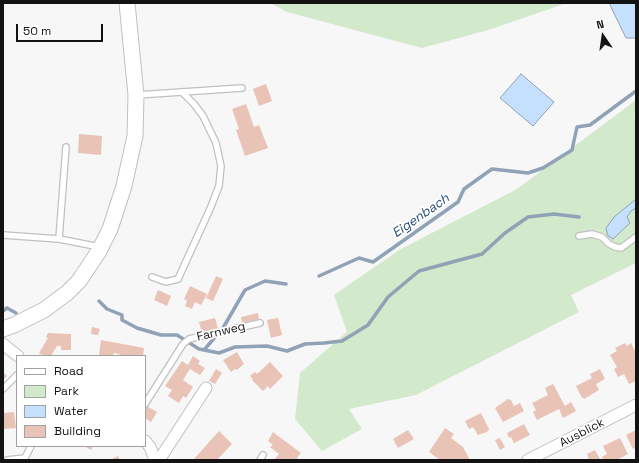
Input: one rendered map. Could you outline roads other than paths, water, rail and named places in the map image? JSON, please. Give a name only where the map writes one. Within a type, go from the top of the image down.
[{"type":"street","points":[[3,329],[44,310],[67,294],[79,281],[101,247],[110,229],[124,186],[135,136],[136,95],[127,3]]},
{"type":"street","points":[[3,344],[17,355]]},
{"type":"street","points":[[159,460],[206,388]]},
{"type":"street","name":"Ausblick","points":[[528,460],[636,405]]},
{"type":"street","points":[[146,442],[150,447],[155,460]]},
{"type":"lane","points":[[136,95],[242,88]]},
{"type":"lane","points":[[152,277],[166,282],[178,279],[219,186],[221,166],[216,143],[203,116],[182,92]]},
{"type":"lane","points":[[59,239],[66,147]]},
{"type":"lane","points":[[579,236],[592,234],[602,237],[609,244],[620,248],[636,237]]},
{"type":"lane","points":[[3,235],[59,239],[101,247]]},
{"type":"lane","name":"Farnweg","points":[[146,402],[183,344],[189,339],[260,323]]},
{"type":"lane","points":[[3,389],[16,376]]},
{"type":"lane","points":[[7,460],[26,458],[31,447]]},
{"type":"water","points":[[611,3],[636,3],[636,38],[626,38],[610,5]]},
{"type":"water","points":[[521,74],[554,102],[533,126],[500,98]]},
{"type":"water","points":[[636,199],[636,208],[631,211],[627,217],[630,223],[613,239],[608,236],[606,228],[614,217]]},
{"type":"waterway","name":"Eigenbach","points":[[319,276],[359,258],[373,262],[458,202],[464,189],[492,169],[528,173],[543,168],[572,150],[577,127],[590,125],[636,91]]},
{"type":"waterway","points":[[204,350],[219,353],[235,347],[267,346],[287,351],[305,344],[342,341],[368,325],[388,297],[419,271],[482,254],[505,233],[528,217],[554,214],[579,217]]},
{"type":"waterway","name":"Eigenbach","points":[[223,328],[245,290],[265,281],[286,284]]},
{"type":"waterway","name":"Eigenbach","points":[[99,301],[107,309],[122,315],[122,320],[137,328],[161,335],[177,335],[199,349],[204,350],[216,336]]},
{"type":"waterway","name":"Eigenbach","points":[[3,311],[7,308],[16,313]]}]
